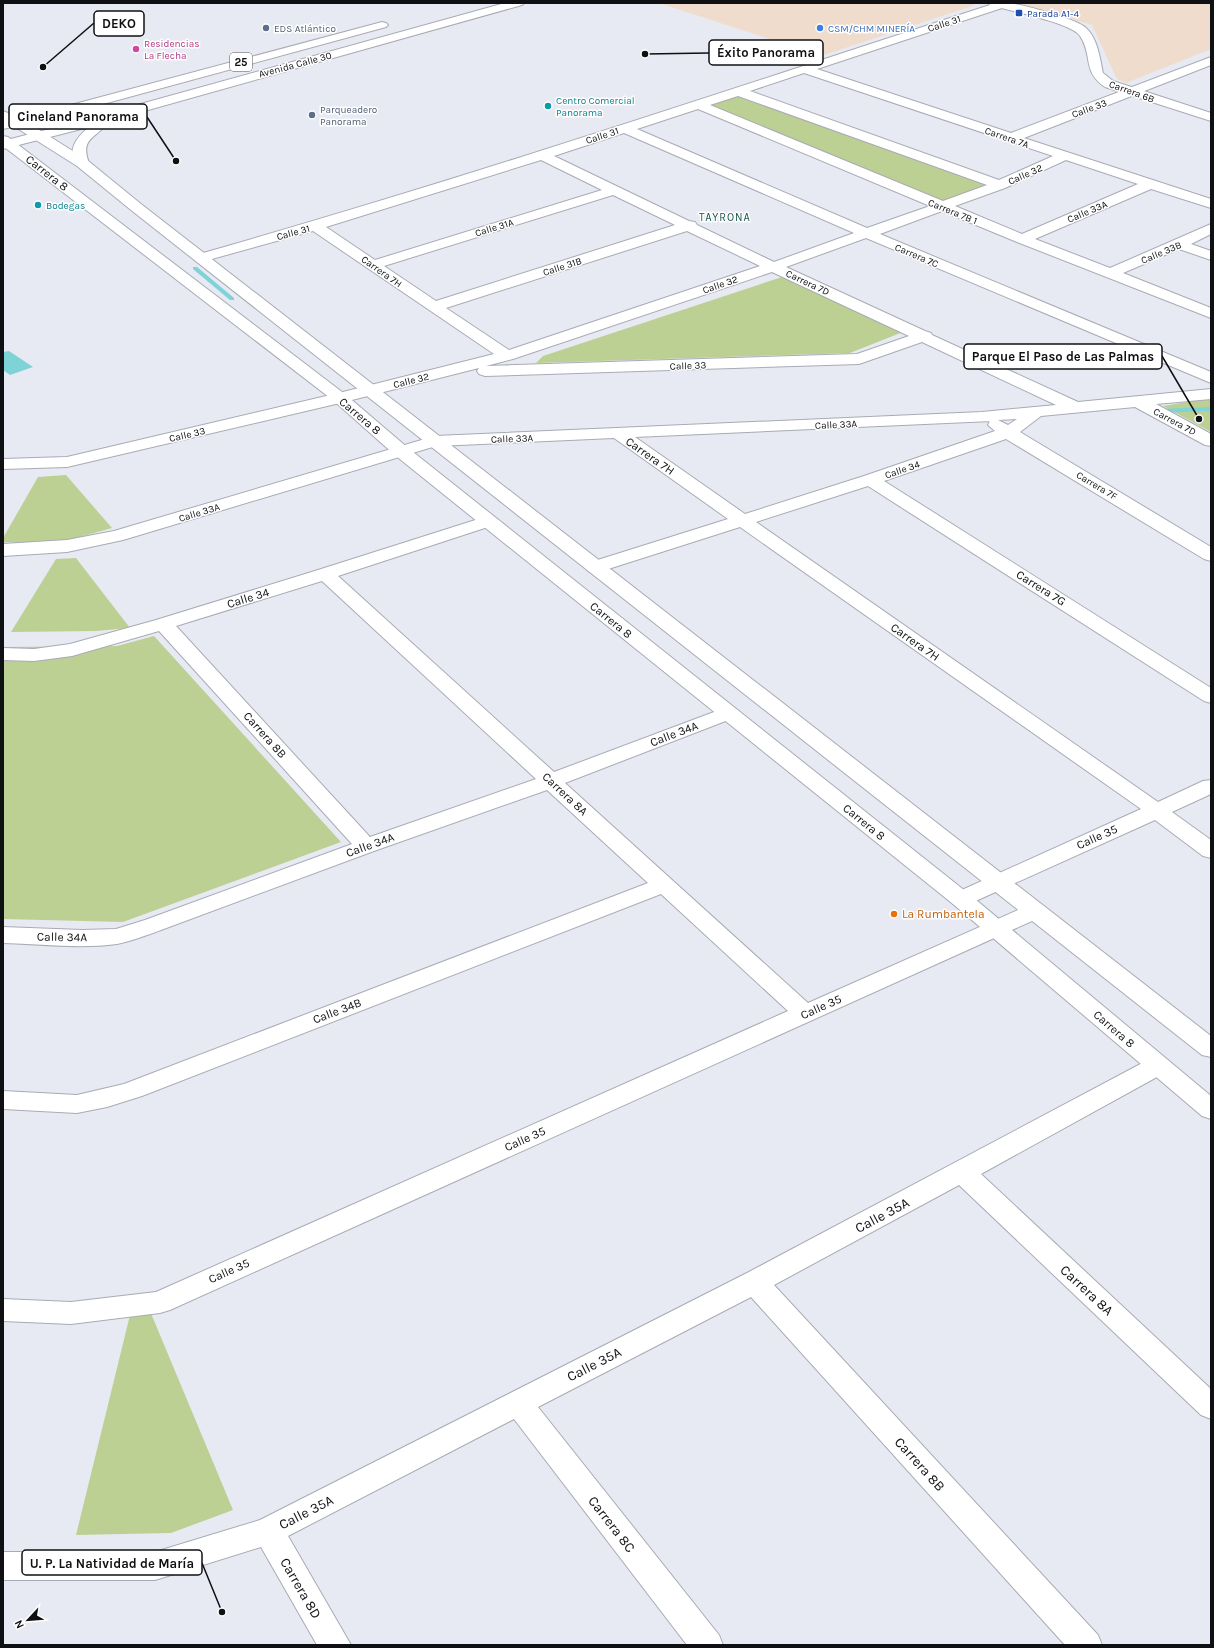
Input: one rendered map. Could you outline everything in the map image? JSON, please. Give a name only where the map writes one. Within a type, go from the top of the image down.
[{"type":"main road","name":"Avenida Calle 30","points":[[5,143],[39,136],[518,3]]},
{"type":"main road","name":"Calle 31","points":[[200,258],[316,226],[541,155],[998,4]]},
{"type":"main road","name":"Carrera 6B","points":[[998,4],[1068,23],[1082,29],[1088,39],[1097,74],[1101,79],[1109,84],[1211,117]]},
{"type":"main road","name":"Avenida Calle 30","points":[[3,125],[392,22]]},
{"type":"main road","name":"Calle 33","points":[[1011,138],[1211,61]]},
{"type":"main road","name":"Carrera 7A","points":[[803,69],[1064,156],[1209,202]]},
{"type":"main road","points":[[737,91],[1000,185]]},
{"type":"main road","name":"Carrera 7B 1","points":[[696,104],[1022,239],[1211,313]]},
{"type":"main road","name":"Carrera 8","points":[[3,115],[17,122],[82,163],[200,258],[1211,1049]]},
{"type":"main road","points":[[82,163],[78,152],[82,140],[107,117]]},
{"type":"main road","name":"Carrera 7C","points":[[624,128],[866,233],[1211,378]]},
{"type":"main road","name":"Carrera 8","points":[[5,143],[340,398],[402,452],[997,928],[1157,1066],[1211,1110]]},
{"type":"main road","name":"Carrera 7D","points":[[541,155],[773,266],[1075,407]]},
{"type":"main road","name":"Calle 32","points":[[370,391],[507,356],[773,266],[1000,185],[1064,156]]},
{"type":"main road","name":"Calle 33A","points":[[1022,239],[1151,184]]},
{"type":"main road","name":"Calle 31A","points":[[373,265],[615,190]]},
{"type":"main road","name":"Calle 31B","points":[[434,307],[690,225]]},
{"type":"main road","name":"Carrera 7H","points":[[316,226],[507,356]]},
{"type":"main road","name":"Calle 33B","points":[[1111,273],[1179,244],[1211,228]]},
{"type":"main road","points":[[1179,244],[1211,256]]},
{"type":"main road","name":"Calle 33","points":[[448,372],[859,359],[924,336]]},
{"type":"main road","name":"Calle 33","points":[[3,464],[67,462],[370,391]]},
{"type":"main road","name":"Calle 34","points":[[595,567],[870,480],[1009,432],[1036,412],[1211,394]]},
{"type":"main road","name":"Carrera 7D","points":[[1139,402],[1211,441]]},
{"type":"main road","name":"Calle 33A","points":[[3,550],[31,550],[67,546],[117,536],[435,442],[982,417],[1036,412]]},
{"type":"main road","name":"Carrera 7F","points":[[982,417],[1211,555]]},
{"type":"main road","name":"Carrera 7H","points":[[619,434],[1156,810],[1211,851]]},
{"type":"main road","name":"Carrera 7G","points":[[870,480],[1211,697]]},
{"type":"main road","name":"Calle 34","points":[[3,654],[34,655],[72,650],[163,624],[325,574],[488,521]]},
{"type":"main road","name":"Carrera 8A","points":[[325,574],[806,1014]]},
{"type":"main road","name":"Carrera 8B","points":[[163,624],[366,846]]},
{"type":"main road","name":"Calle 34A","points":[[3,935],[82,938],[117,936],[153,925],[366,846],[551,781],[729,714]]},
{"type":"main road","name":"Calle 35","points":[[961,899],[1211,786]]},
{"type":"main road","name":"Calle 34B","points":[[3,1100],[77,1104],[107,1098],[133,1090],[664,885]]},
{"type":"main road","name":"Calle 35","points":[[3,1310],[72,1313],[160,1302],[1035,912]]},
{"type":"main road","name":"Calle 35A","points":[[3,1566],[155,1566],[268,1531],[755,1282],[1157,1066]]},
{"type":"main road","name":"Carrera 8A","points":[[962,1172],[1211,1407]]},
{"type":"main road","name":"Carrera 8B","points":[[755,1282],[1086,1645]]},
{"type":"main road","name":"Carrera 8C","points":[[518,1403],[706,1645]]},
{"type":"main road","name":"Carrera 8D","points":[[268,1531],[335,1645]]},
{"type":"shaded area","name":"CSM/CHM MINERÍA","points":[[659,3],[969,3],[975,5],[821,56]]},
{"type":"shaded area","points":[[1016,3],[1211,3],[1211,49],[1126,83],[1117,79],[1092,25]]},
{"type":"green space","points":[[737,94],[988,185],[946,205],[707,105]]},
{"type":"green space","points":[[785,276],[903,332],[850,353],[536,363],[543,356]]},
{"type":"green space","points":[[1211,398],[1211,432],[1163,406]]},
{"type":"green space","points":[[66,475],[112,528],[69,540],[30,543],[3,542],[3,538],[38,477]]},
{"type":"green space","points":[[76,558],[130,628],[96,631],[11,632],[56,559]]},
{"type":"green space","points":[[154,636],[341,842],[123,922],[3,919],[3,647],[117,646]]},
{"type":"green space","points":[[150,1311],[233,1510],[171,1533],[76,1535],[130,1315]]},
{"type":"water","points":[[9,351],[33,367],[10,375],[3,370],[3,352]]},
{"type":"waterway","points":[[195,268],[232,299]]},
{"type":"waterway","points":[[1156,411],[1211,409]]},
{"type":"place","name":"Parada A1-4","points":[[1019,13]]},
{"type":"place","name":"EDS Atlántico","points":[[266,28]]},
{"type":"place","name":"CSM/CHM MINERÍA","points":[[820,28]]},
{"type":"place","name":"Residencias La Flecha","points":[[136,49]]},
{"type":"place","name":"Éxito Panorama","points":[[645,54]]},
{"type":"place","name":"DEKO","points":[[43,67]]},
{"type":"place","name":"Centro Comercial Panorama","points":[[548,106]]},
{"type":"place","name":"Parqueadero Panorama","points":[[312,115]]},
{"type":"place","name":"Cineland Panorama","points":[[176,161]]},
{"type":"place","name":"Bodegas","points":[[38,205]]},
{"type":"place","name":"Parque El Paso de Las Palmas","points":[[1199,419]]},
{"type":"place","name":"La Rumbantela","points":[[894,914]]},
{"type":"place","name":"U. P. La Natividad de María","points":[[222,1612]]},
{"type":"district","name":"TAYRONA","points":[[725,217]]}]
